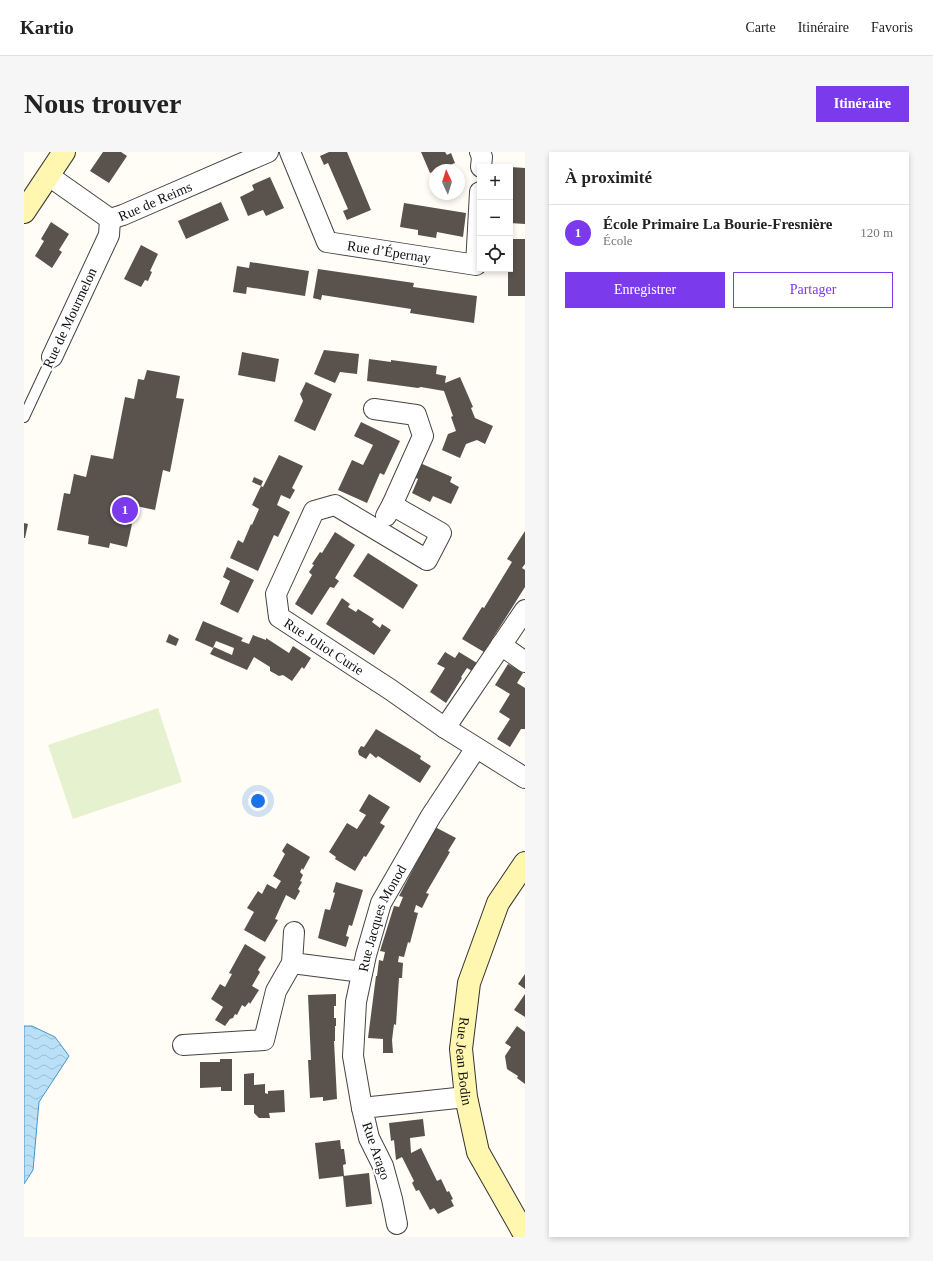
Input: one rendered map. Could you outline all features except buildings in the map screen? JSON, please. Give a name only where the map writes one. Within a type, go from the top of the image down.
[{"type":"street","points":[[24,212],[64,152]]},
{"type":"street","name":"Rue de Reims","points":[[49,176],[110,219],[123,216],[268,152]]},
{"type":"street","name":"Rue d’Épernay","points":[[290,152],[327,242],[476,265],[480,200]]},
{"type":"street","points":[[480,152],[482,157],[481,164]]},
{"type":"street","name":"Rue de Mourmelon","points":[[52,357],[109,235],[110,219]]},
{"type":"street","points":[[374,409],[416,415],[423,436],[392,505],[378,530]]},
{"type":"street","name":"Rue Joliot Curie","points":[[392,505],[441,534],[427,560],[335,505],[314,511],[276,594],[279,617],[391,690],[445,728],[525,778]]},
{"type":"street","points":[[445,728],[525,610]]},
{"type":"street","points":[[501,645],[525,662]]},
{"type":"street","name":"Rue Jacques Monod","points":[[362,1108],[353,1056],[356,1002],[366,955],[381,903],[431,816],[476,748]]},
{"type":"street","name":"Rue Jean Bodin","points":[[525,863],[498,903],[469,983],[461,1049],[466,1097],[478,1152],[519,1227],[525,1235]]},
{"type":"street","points":[[183,1045],[264,1040],[276,990],[292,963],[294,932]]},
{"type":"street","points":[[292,963],[362,972]]},
{"type":"street","name":"Rue Arago","points":[[397,1224],[383,1166],[369,1138],[362,1108],[466,1097]]},
{"type":"lane","name":"Rue de Mourmelon","points":[[24,417],[52,357]]},
{"type":"green space","points":[[158,708],[182,782],[73,819],[48,745]]},
{"type":"water","points":[[24,1026],[32,1026],[55,1037],[69,1056],[39,1102],[33,1170],[24,1184]]},
{"type":"place","name":"École Primaire La Bourie-Fresnière","points":[[125,510]]}]
